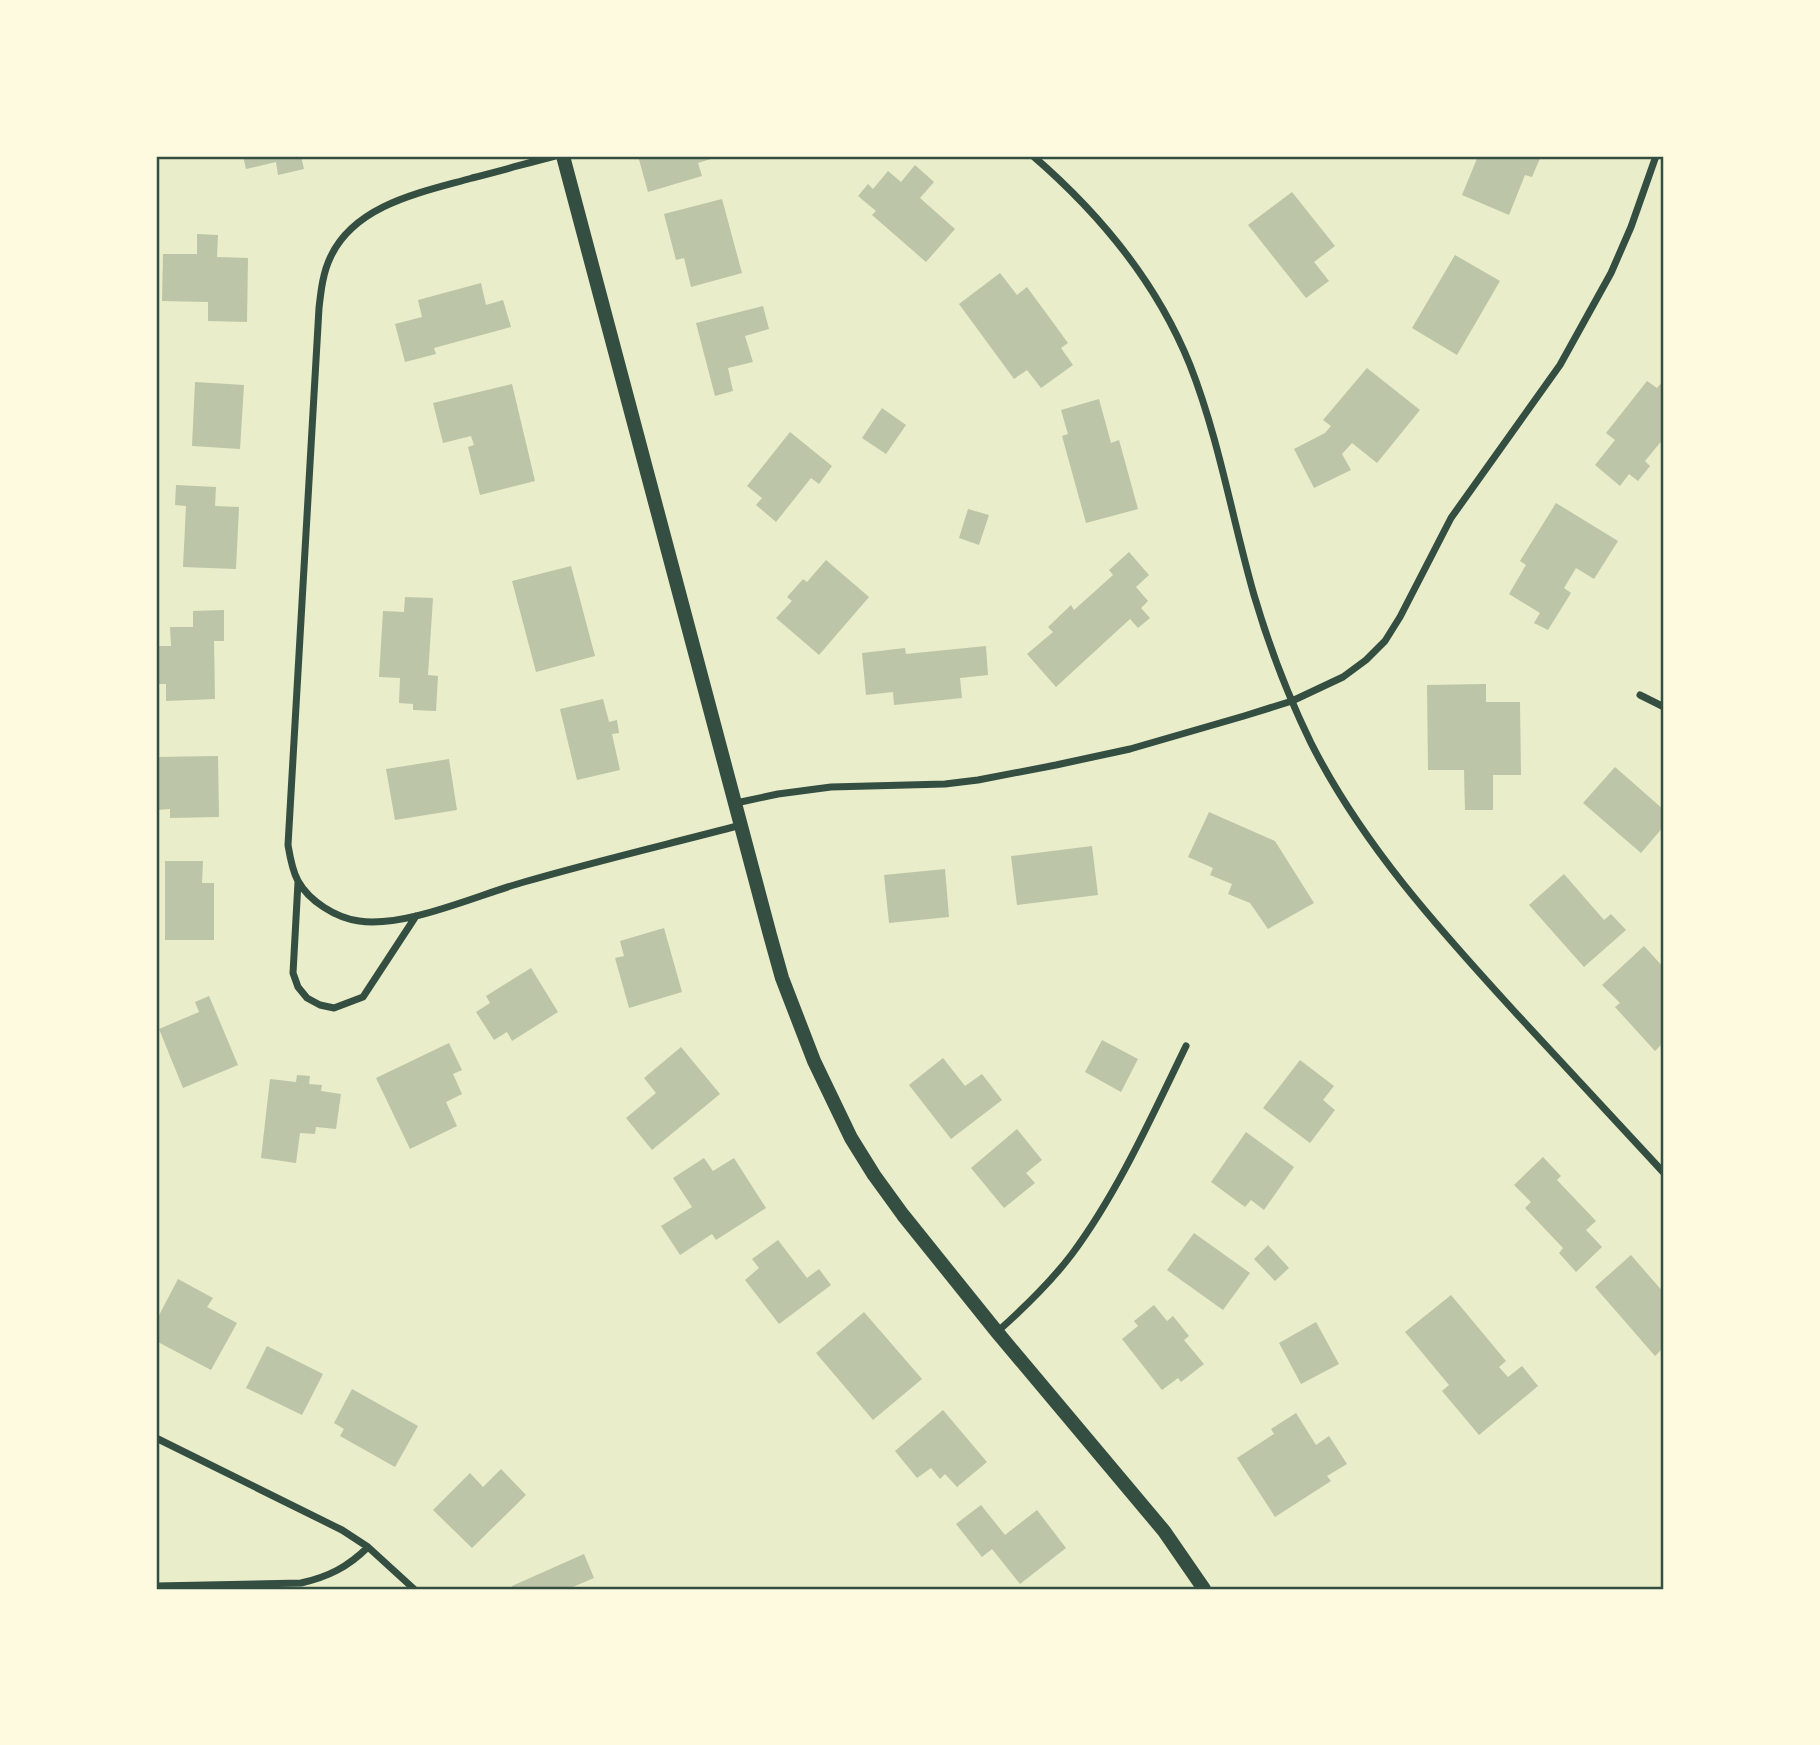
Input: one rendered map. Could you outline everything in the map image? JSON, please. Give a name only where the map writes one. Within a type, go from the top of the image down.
[{"type":"main road","points":[[563,156],[782,978],[832,1101],[874,1175],[902,1215],[1164,1531],[1204,1589]]},
{"type":"street","points":[[416,916],[363,997],[334,1008],[307,998],[298,987],[293,972],[298,882],[288,845],[319,308],[323,280],[331,255],[346,234],[365,218],[391,204],[419,193],[555,156]]},
{"type":"street","points":[[1033,156],[1063,182],[1112,237],[1153,292],[1173,328],[1203,400],[1254,595],[1271,648],[1292,701],[1334,785],[1397,877],[1479,973],[1664,1173]]},
{"type":"street","points":[[736,803],[831,787],[945,784],[1014,774],[1130,749],[1292,701],[1343,677],[1385,641],[1451,518],[1532,407],[1587,319],[1631,226],[1656,156]]},
{"type":"street","points":[[1640,695],[1664,707]]},
{"type":"street","points":[[298,882],[323,906],[339,915],[356,921],[376,922],[416,916],[547,875],[741,825]]},
{"type":"street","points":[[997,1332],[1039,1293],[1073,1252],[1141,1138],[1186,1046]]},
{"type":"street","points":[[156,1438],[342,1530],[368,1547],[414,1589]]},
{"type":"street","points":[[156,1586],[301,1583],[341,1569],[368,1547]]},
{"type":"building","points":[[243,156],[301,156],[304,169],[278,175],[276,162],[246,169]]},
{"type":"building","points":[[638,156],[720,156],[698,163],[702,176],[648,192]]},
{"type":"building","points":[[1478,156],[1541,156],[1532,177],[1525,175],[1509,215],[1462,195]]},
{"type":"building","points":[[915,165],[934,182],[920,198],[955,229],[926,262],[872,215],[876,211],[858,196],[868,184],[873,189],[888,171],[901,182]]},
{"type":"building","points":[[1292,192],[1335,246],[1314,262],[1329,281],[1306,298],[1248,225]]},
{"type":"building","points":[[722,199],[742,273],[691,287],[684,258],[676,260],[664,214]]},
{"type":"building","points":[[197,234],[218,235],[217,257],[248,258],[247,322],[208,321],[208,302],[162,301],[163,254],[197,254]]},
{"type":"building","points":[[1455,255],[1500,281],[1457,355],[1412,328]]},
{"type":"building","points":[[1000,273],[1017,295],[1027,287],[1068,343],[1061,348],[1073,365],[1041,388],[1027,370],[1014,379],[959,304]]},
{"type":"building","points":[[481,283],[486,305],[503,300],[511,327],[434,348],[436,354],[405,362],[395,324],[422,317],[418,300]]},
{"type":"building","points":[[763,306],[769,329],[745,336],[753,362],[728,368],[733,391],[715,396],[696,323]]},
{"type":"building","points":[[1367,368],[1420,410],[1377,463],[1352,443],[1342,454],[1351,470],[1314,488],[1294,449],[1325,433],[1331,426],[1323,420]]},
{"type":"building","points":[[1664,380],[1664,438],[1645,461],[1650,466],[1638,481],[1629,474],[1620,486],[1595,465],[1615,440],[1606,433],[1647,381],[1657,388]]},
{"type":"building","points":[[195,382],[244,385],[240,449],[192,446]]},
{"type":"building","points":[[512,384],[535,481],[480,495],[468,447],[474,445],[471,436],[443,443],[433,403]]},
{"type":"building","points":[[1099,399],[1111,443],[1119,440],[1138,509],[1086,523],[1062,436],[1068,434],[1061,410]]},
{"type":"building","points":[[882,408],[906,425],[886,454],[862,438]]},
{"type":"building","points":[[790,432],[832,466],[819,484],[811,478],[776,522],[756,505],[762,498],[747,486]]},
{"type":"building","points":[[176,485],[216,487],[215,506],[239,507],[236,569],[183,567],[186,506],[175,505]]},
{"type":"building","points":[[1556,503],[1618,541],[1594,579],[1576,568],[1564,588],[1571,593],[1548,630],[1534,623],[1540,613],[1509,594],[1526,565],[1520,561]]},
{"type":"building","points":[[968,509],[989,515],[979,545],[959,538]]},
{"type":"building","points":[[1129,552],[1149,575],[1136,587],[1148,601],[1141,608],[1150,618],[1138,628],[1130,619],[1056,687],[1027,654],[1053,632],[1048,627],[1071,605],[1074,610],[1113,575],[1109,570]]},
{"type":"building","points":[[826,560],[869,597],[819,655],[776,618],[792,601],[787,597],[803,579],[807,582]]},
{"type":"building","points":[[571,566],[595,656],[536,672],[512,581]]},
{"type":"building","points":[[405,597],[433,598],[428,675],[438,676],[436,711],[413,710],[413,704],[399,703],[400,678],[379,677],[383,611],[404,612]]},
{"type":"building","points":[[224,610],[224,641],[214,641],[215,699],[166,701],[166,684],[156,684],[156,646],[171,646],[170,627],[193,627],[193,611]]},
{"type":"building","points":[[986,646],[988,675],[960,678],[962,698],[894,705],[893,692],[866,695],[862,653],[905,648],[906,654]]},
{"type":"building","points":[[1486,684],[1486,702],[1520,702],[1521,775],[1493,775],[1493,810],[1465,810],[1464,770],[1428,770],[1427,685]]},
{"type":"building","points":[[603,699],[609,722],[617,720],[619,733],[612,734],[620,770],[577,780],[560,709]]},
{"type":"building","points":[[218,756],[219,817],[170,818],[170,809],[156,810],[156,757]]},
{"type":"building","points":[[449,759],[457,810],[395,820],[386,769]]},
{"type":"building","points":[[1615,767],[1664,810],[1664,826],[1641,853],[1583,803]]},
{"type":"building","points":[[1209,812],[1275,841],[1314,903],[1268,929],[1250,903],[1228,894],[1232,884],[1210,875],[1213,868],[1188,857]]},
{"type":"building","points":[[1092,846],[1098,895],[1017,905],[1011,856]]},
{"type":"building","points":[[165,861],[203,861],[202,883],[214,883],[214,940],[165,940]]},
{"type":"building","points":[[945,869],[949,917],[889,923],[884,875]]},
{"type":"building","points":[[1564,874],[1604,920],[1611,914],[1626,930],[1584,967],[1529,905]]},
{"type":"building","points":[[664,928],[682,992],[629,1008],[615,958],[624,956],[620,941]]},
{"type":"building","points":[[1644,946],[1664,968],[1664,1042],[1655,1051],[1615,1007],[1620,1003],[1602,985]]},
{"type":"building","points":[[531,968],[558,1012],[512,1041],[507,1032],[494,1040],[476,1012],[490,1003],[486,996]]},
{"type":"building","points":[[209,996],[238,1065],[183,1088],[159,1029],[199,1012],[195,1002]]},
{"type":"building","points":[[1102,1040],[1138,1059],[1121,1092],[1085,1072]]},
{"type":"building","points":[[449,1043],[462,1070],[453,1074],[462,1094],[446,1102],[457,1126],[410,1149],[376,1078]]},
{"type":"building","points":[[681,1047],[720,1094],[652,1150],[626,1118],[656,1093],[644,1078]]},
{"type":"building","points":[[943,1058],[965,1086],[982,1074],[1002,1100],[951,1139],[909,1085]]},
{"type":"building","points":[[1300,1060],[1334,1086],[1323,1100],[1335,1110],[1310,1143],[1263,1108]]},
{"type":"building","points":[[297,1075],[310,1076],[309,1084],[322,1085],[321,1091],[341,1094],[336,1129],[316,1127],[315,1134],[300,1133],[296,1163],[261,1158],[270,1079],[296,1082]]},
{"type":"building","points":[[1017,1129],[1042,1160],[1026,1173],[1035,1183],[1004,1208],[971,1168]]},
{"type":"building","points":[[1246,1132],[1294,1167],[1264,1210],[1251,1200],[1245,1207],[1211,1182]]},
{"type":"building","points":[[1543,1157],[1561,1176],[1557,1180],[1596,1221],[1586,1230],[1602,1247],[1576,1272],[1559,1253],[1563,1248],[1525,1208],[1531,1202],[1514,1185]]},
{"type":"building","points":[[704,1158],[713,1171],[734,1158],[766,1208],[716,1240],[712,1234],[680,1255],[661,1226],[692,1207],[673,1178]]},
{"type":"building","points":[[1194,1233],[1250,1273],[1223,1310],[1167,1270]]},
{"type":"building","points":[[778,1240],[807,1278],[819,1269],[831,1285],[779,1324],[745,1280],[759,1268],[752,1259]]},
{"type":"building","points":[[1268,1245],[1289,1268],[1275,1281],[1254,1259]]},
{"type":"building","points":[[1631,1255],[1664,1293],[1664,1347],[1655,1356],[1595,1287]]},
{"type":"building","points":[[178,1279],[213,1298],[207,1307],[237,1323],[211,1370],[156,1341],[156,1321]]},
{"type":"building","points":[[1451,1295],[1506,1361],[1499,1367],[1508,1377],[1522,1366],[1538,1386],[1479,1435],[1442,1391],[1449,1385],[1405,1332]]},
{"type":"building","points":[[1154,1305],[1167,1321],[1173,1316],[1189,1336],[1184,1340],[1204,1364],[1181,1382],[1178,1378],[1162,1390],[1122,1339],[1138,1326],[1134,1321]]},
{"type":"building","points":[[864,1312],[922,1379],[873,1420],[816,1353]]},
{"type":"building","points":[[1316,1322],[1339,1364],[1301,1384],[1279,1343]]},
{"type":"building","points":[[267,1346],[323,1374],[302,1415],[246,1388]]},
{"type":"building","points":[[352,1389],[418,1426],[395,1467],[340,1436],[344,1429],[334,1423]]},
{"type":"building","points":[[943,1410],[987,1462],[957,1487],[945,1474],[940,1479],[931,1468],[917,1478],[895,1451]]},
{"type":"building","points":[[1296,1413],[1316,1445],[1329,1436],[1347,1464],[1327,1476],[1331,1481],[1275,1517],[1237,1458],[1274,1434],[1271,1429]]},
{"type":"building","points":[[501,1469],[526,1495],[472,1548],[433,1510],[470,1473],[483,1487]]},
{"type":"building","points":[[981,1505],[1005,1535],[1037,1510],[1066,1548],[1020,1584],[992,1549],[982,1557],[956,1524]]},
{"type":"building","points":[[584,1554],[594,1578],[568,1589],[513,1589],[512,1586]]}]
